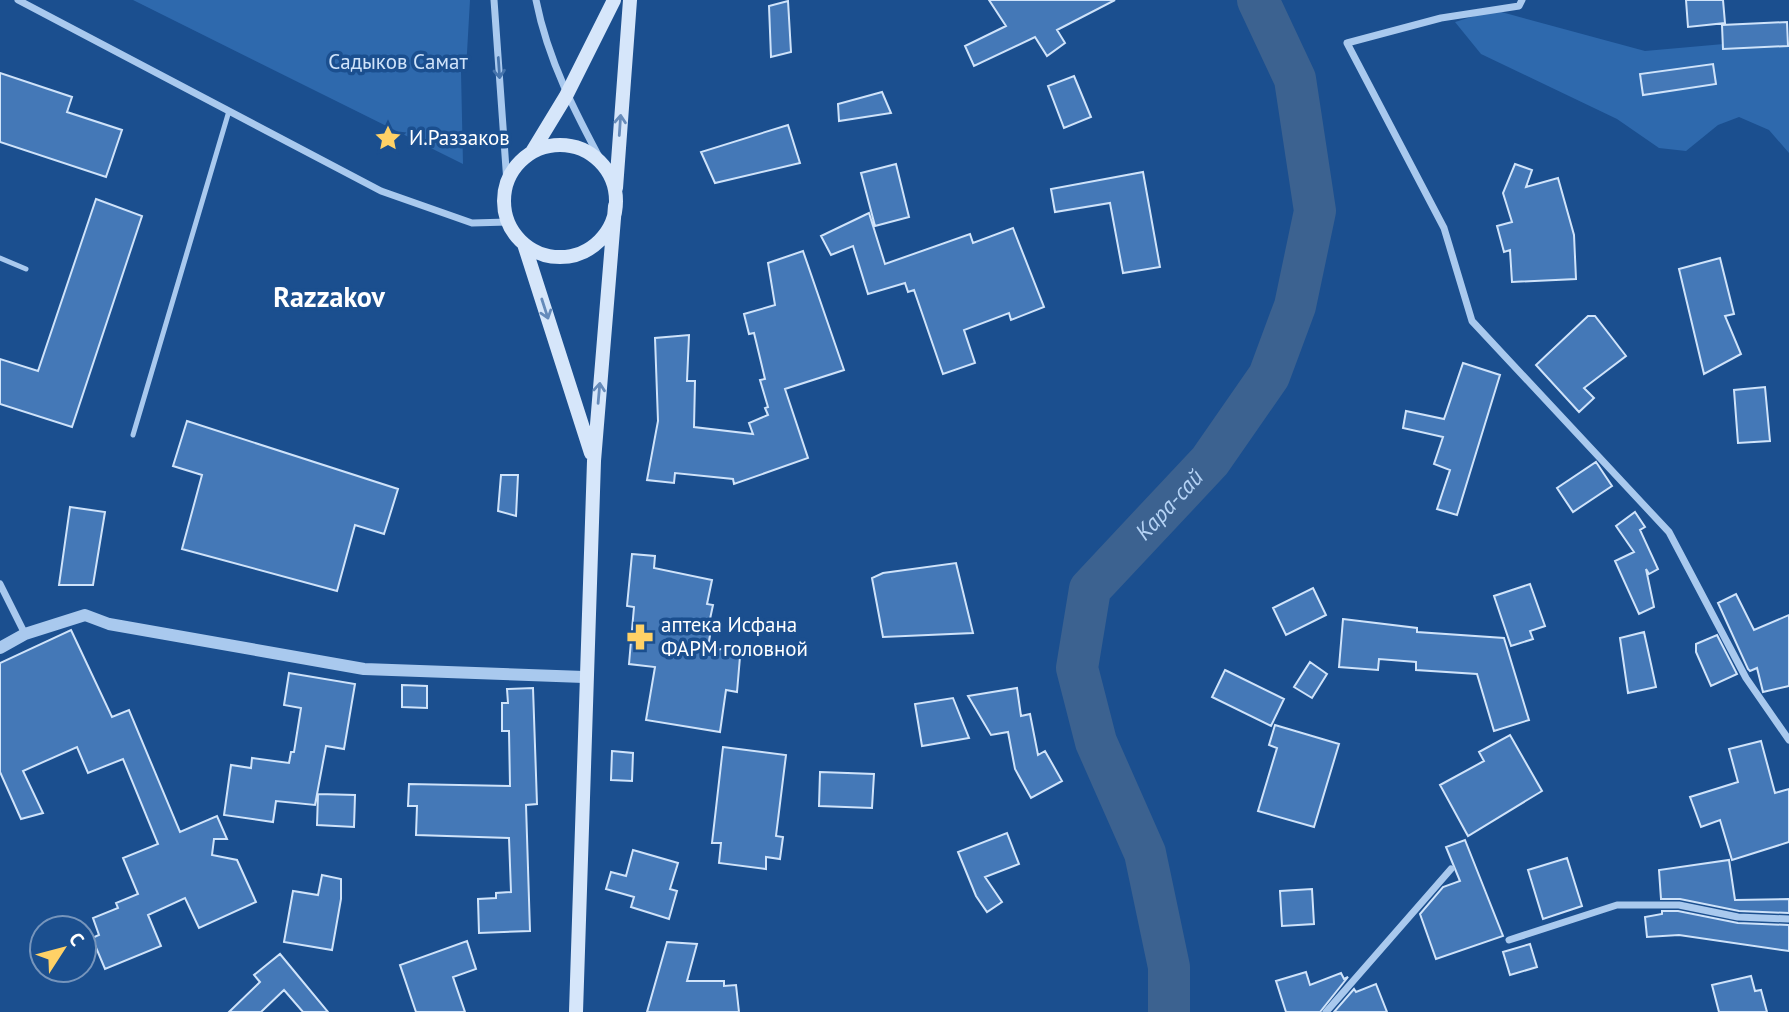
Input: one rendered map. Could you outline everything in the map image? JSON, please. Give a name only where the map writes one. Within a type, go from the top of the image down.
[{"type":"main road","points":[[594,461],[524,244],[508,222],[504,196],[513,171],[532,152],[566,96],[614,0]]},
{"type":"main road","points":[[576,1012],[584,677],[594,461],[630,0]]},
{"type":"main road","points":[[524,244],[548,256],[575,255],[587,250],[607,232],[615,200],[605,168],[596,158],[572,146],[545,147],[532,152]]},
{"type":"street","points":[[18,0],[381,191],[472,223],[508,222]]},
{"type":"street","points":[[494,0],[507,183]]},
{"type":"street","points":[[536,0],[542,27],[566,96],[605,168]]},
{"type":"street","points":[[1521,0],[1519,6],[1441,18],[1347,43],[1444,228],[1472,321],[1669,532],[1746,678],[1789,740]]},
{"type":"street","points":[[0,584],[25,634]]},
{"type":"street","points":[[0,648],[25,634],[85,615],[109,624],[364,669],[584,677]]},
{"type":"street","points":[[1326,1012],[1451,869]]},
{"type":"street","points":[[1509,940],[1617,905],[1679,905],[1738,917],[1789,919]]},
{"type":"lane","points":[[133,435],[229,111]]},
{"type":"lane","points":[[0,258],[26,269]]},
{"type":"green space","name":"Садыков Самат","points":[[133,0],[470,0],[466,70],[461,72],[463,164]]},
{"type":"green space","points":[[1494,10],[1645,51],[1780,39],[1789,42],[1789,153],[1769,130],[1739,117],[1718,125],[1686,151],[1659,148],[1617,119],[1481,54],[1455,22]]},
{"type":"building","points":[[989,0],[1115,0],[1057,30],[1065,43],[1047,56],[1035,37],[974,66],[965,46],[1006,26]]},
{"type":"building","points":[[1686,0],[1723,0],[1725,23],[1688,27]]},
{"type":"building","points":[[788,1],[791,52],[771,57],[769,6]]},
{"type":"building","points":[[1787,22],[1788,46],[1723,49],[1722,25]]},
{"type":"building","points":[[1713,64],[1716,84],[1643,95],[1640,74]]},
{"type":"building","points":[[0,73],[72,97],[67,112],[122,130],[106,177],[0,142]]},
{"type":"building","points":[[1074,76],[1091,117],[1064,128],[1048,86]]},
{"type":"building","points":[[882,92],[891,113],[839,121],[838,104]]},
{"type":"building","points":[[788,125],[800,163],[715,183],[701,152]]},
{"type":"building","points":[[896,164],[909,217],[875,226],[861,173]]},
{"type":"building","points":[[1515,164],[1532,170],[1526,187],[1558,178],[1574,235],[1576,279],[1512,282],[1510,250],[1504,252],[1497,226],[1512,222],[1503,193]]},
{"type":"building","points":[[1143,172],[1160,267],[1123,273],[1110,203],[1055,212],[1051,189]]},
{"type":"building","points":[[96,199],[142,216],[72,427],[0,404],[0,359],[38,371]]},
{"type":"building","points":[[869,213],[885,264],[970,234],[973,243],[1013,228],[1044,307],[1011,320],[1009,313],[964,330],[975,363],[943,374],[914,290],[908,292],[905,283],[868,294],[853,246],[831,255],[821,236]]},
{"type":"building","points":[[803,251],[844,370],[785,389],[808,458],[734,484],[733,479],[675,473],[674,483],[647,480],[658,421],[655,338],[689,335],[687,381],[695,381],[694,427],[753,434],[749,423],[768,415],[765,408],[768,407],[760,380],[765,379],[754,333],[749,334],[744,314],[775,305],[768,263]]},
{"type":"building","points":[[1720,258],[1734,314],[1725,316],[1741,354],[1704,374],[1679,269]]},
{"type":"building","points":[[1588,316],[1595,316],[1626,356],[1584,388],[1594,398],[1579,412],[1536,365]]},
{"type":"building","points":[[1463,363],[1500,375],[1457,515],[1437,509],[1450,470],[1434,464],[1443,437],[1403,428],[1406,411],[1444,419]]},
{"type":"building","points":[[1765,387],[1770,441],[1738,443],[1734,390]]},
{"type":"building","points":[[187,421],[398,489],[384,534],[355,525],[337,591],[182,549],[202,475],[173,466]]},
{"type":"building","points":[[1596,462],[1612,486],[1573,512],[1557,488]]},
{"type":"building","points":[[501,475],[518,475],[516,516],[498,511]]},
{"type":"building","points":[[70,507],[105,512],[93,585],[59,585]]},
{"type":"building","points":[[1635,512],[1645,527],[1640,530],[1658,569],[1649,574],[1646,569],[1654,607],[1639,614],[1615,561],[1634,552],[1616,526]]},
{"type":"building","points":[[632,554],[655,556],[654,568],[712,580],[707,604],[713,605],[710,619],[713,619],[707,652],[741,645],[737,692],[726,690],[720,732],[646,720],[655,667],[629,664],[634,607],[627,606]]},
{"type":"building","points":[[956,563],[973,633],[883,637],[872,578],[883,573]]},
{"type":"building","points":[[1530,584],[1545,626],[1530,631],[1533,639],[1511,646],[1494,596]]},
{"type":"building","points":[[1313,588],[1326,615],[1286,635],[1273,608]]},
{"type":"building","points":[[1736,594],[1754,630],[1789,615],[1789,686],[1763,692],[1757,668],[1750,671],[1748,669],[1718,603]]},
{"type":"building","points":[[1343,619],[1417,628],[1417,632],[1504,638],[1529,720],[1494,731],[1477,674],[1416,670],[1416,662],[1379,659],[1378,670],[1339,667]]},
{"type":"building","points":[[71,630],[112,717],[129,710],[180,832],[217,816],[227,839],[214,839],[212,855],[237,860],[256,902],[199,928],[185,898],[148,915],[161,946],[105,969],[98,952],[98,916],[118,908],[116,903],[138,894],[123,858],[158,844],[123,759],[88,773],[77,747],[23,771],[43,813],[21,819],[0,772],[0,663]]},
{"type":"building","points":[[1644,632],[1656,687],[1628,693],[1620,638]]},
{"type":"building","points":[[1717,635],[1737,674],[1711,686],[1696,652],[1696,644]]},
{"type":"building","points":[[1310,662],[1327,674],[1312,698],[1294,687]]},
{"type":"building","points":[[1225,670],[1284,699],[1271,726],[1212,697]]},
{"type":"building","points":[[289,673],[355,684],[344,749],[326,746],[315,805],[276,801],[273,822],[224,815],[231,765],[251,768],[252,758],[289,763],[291,752],[294,752],[301,708],[284,705]]},
{"type":"building","points":[[402,685],[427,686],[427,708],[402,707]]},
{"type":"building","points":[[533,688],[537,804],[526,805],[530,931],[479,933],[478,899],[496,898],[496,893],[511,892],[509,838],[416,835],[417,806],[408,806],[409,784],[510,786],[509,731],[502,731],[502,703],[508,703],[507,689]]},
{"type":"building","points":[[1017,688],[1021,716],[1030,714],[1038,755],[1045,751],[1062,781],[1031,798],[1015,769],[1008,732],[991,735],[968,696]]},
{"type":"building","points":[[953,698],[969,738],[922,746],[915,704]]},
{"type":"building","points":[[1275,725],[1339,744],[1314,827],[1258,811],[1277,748],[1269,745]]},
{"type":"building","points":[[1510,735],[1542,791],[1468,836],[1440,785],[1484,761],[1479,752]]},
{"type":"building","points":[[1761,741],[1775,793],[1789,789],[1789,842],[1732,860],[1720,820],[1701,827],[1690,797],[1738,782],[1729,749]]},
{"type":"building","points":[[723,747],[786,755],[776,836],[783,837],[780,859],[766,857],[766,869],[719,863],[721,843],[712,843]]},
{"type":"building","points":[[612,751],[633,753],[632,781],[611,780]]},
{"type":"building","points":[[820,772],[874,774],[872,808],[819,806]]},
{"type":"building","points":[[318,794],[355,795],[354,827],[317,825]]},
{"type":"building","points":[[1007,833],[1019,864],[985,877],[1002,902],[987,912],[976,896],[958,852]]},
{"type":"building","points":[[1465,840],[1503,936],[1436,959],[1420,914],[1443,887],[1460,881],[1446,847]]},
{"type":"building","points":[[633,850],[678,863],[670,889],[677,891],[669,919],[631,907],[634,897],[606,889],[611,872],[626,876]]},
{"type":"building","points":[[1567,858],[1582,906],[1543,919],[1528,870]]},
{"type":"building","points":[[1729,860],[1735,900],[1789,899],[1789,913],[1739,911],[1680,899],[1661,899],[1659,870]]},
{"type":"building","points":[[322,875],[341,879],[341,899],[332,950],[284,942],[293,891],[318,895]]},
{"type":"building","points":[[1312,889],[1314,924],[1282,926],[1280,891]]},
{"type":"building","points":[[1662,911],[1678,911],[1738,923],[1789,925],[1789,951],[1679,935],[1647,937],[1645,917],[1662,914]]},
{"type":"building","points":[[467,941],[476,969],[453,977],[465,1012],[416,1012],[400,965]]},
{"type":"building","points":[[667,942],[697,944],[687,981],[724,981],[724,986],[736,985],[739,1012],[647,1012]]},
{"type":"building","points":[[1530,944],[1537,967],[1510,975],[1503,952]]},
{"type":"building","points":[[280,954],[328,1012],[303,1012],[284,990],[261,1012],[229,1012],[260,982],[254,975]]},
{"type":"building","points":[[1306,972],[1310,985],[1341,973],[1344,979],[1348,977],[1320,1012],[1286,1012],[1276,981]]},
{"type":"building","points":[[1751,976],[1755,991],[1761,990],[1767,1012],[1719,1012],[1712,985]]},
{"type":"building","points":[[1376,984],[1387,1012],[1334,1012],[1354,989],[1356,992]]},
{"type":"waterway","name":"Кара-сай","points":[[1169,1012],[1169,967],[1145,853],[1096,742],[1077,668],[1090,589],[1210,461],[1269,376],[1295,306],[1315,211],[1295,79],[1258,0]]},
{"type":"place","name":"И.Раззаков","points":[[388,138]]},
{"type":"place","name":"аптека Исфана ФАРМ головной","points":[[640,637]]},
{"type":"district","name":"Razzakov","points":[[329,297]]}]
